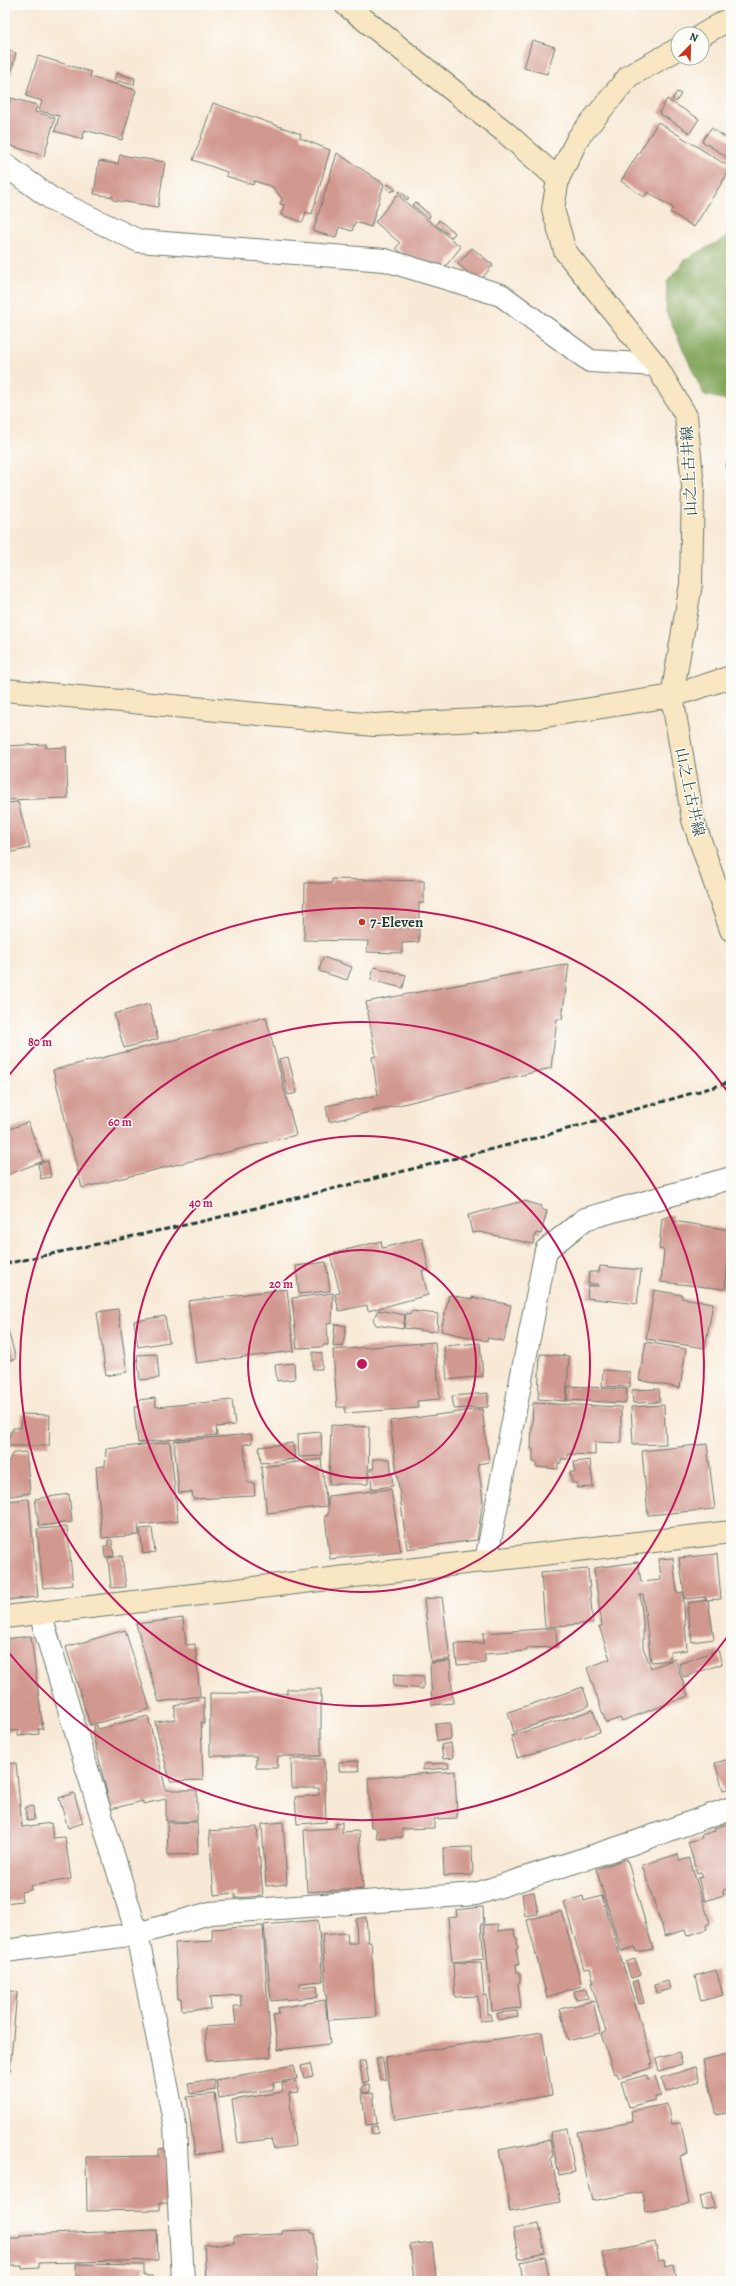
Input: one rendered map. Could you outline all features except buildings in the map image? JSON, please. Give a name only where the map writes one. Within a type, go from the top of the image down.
[{"type":"street","points":[[346,5],[505,132],[558,179]]},
{"type":"street","points":[[710,30],[731,18]]},
{"type":"street","name":"山之上古井線","points":[[670,53],[629,76],[578,138],[558,179],[553,209],[565,251],[656,365],[686,416],[693,486],[691,584],[672,696],[694,820],[731,930]]},
{"type":"street","points":[[5,165],[52,199],[139,240],[386,260],[501,295],[590,361],[656,365]]},
{"type":"street","points":[[5,690],[374,725],[539,717],[672,696],[731,677]]},
{"type":"street","points":[[486,1561],[546,1250],[585,1219],[731,1178]]},
{"type":"street","points":[[5,1617],[731,1532]]},
{"type":"street","points":[[40,1612],[137,1934],[176,2126],[184,2281]]},
{"type":"street","points":[[5,1952],[137,1934],[210,1913],[476,1894],[731,1808]]},
{"type":"green space","points":[[731,235],[731,401],[704,395],[666,312],[667,282],[686,259]]},
{"type":"railway","points":[[5,1264],[208,1220],[536,1138],[731,1082]]},
{"type":"place","name":"7-Eleven","points":[[362,922]]}]
